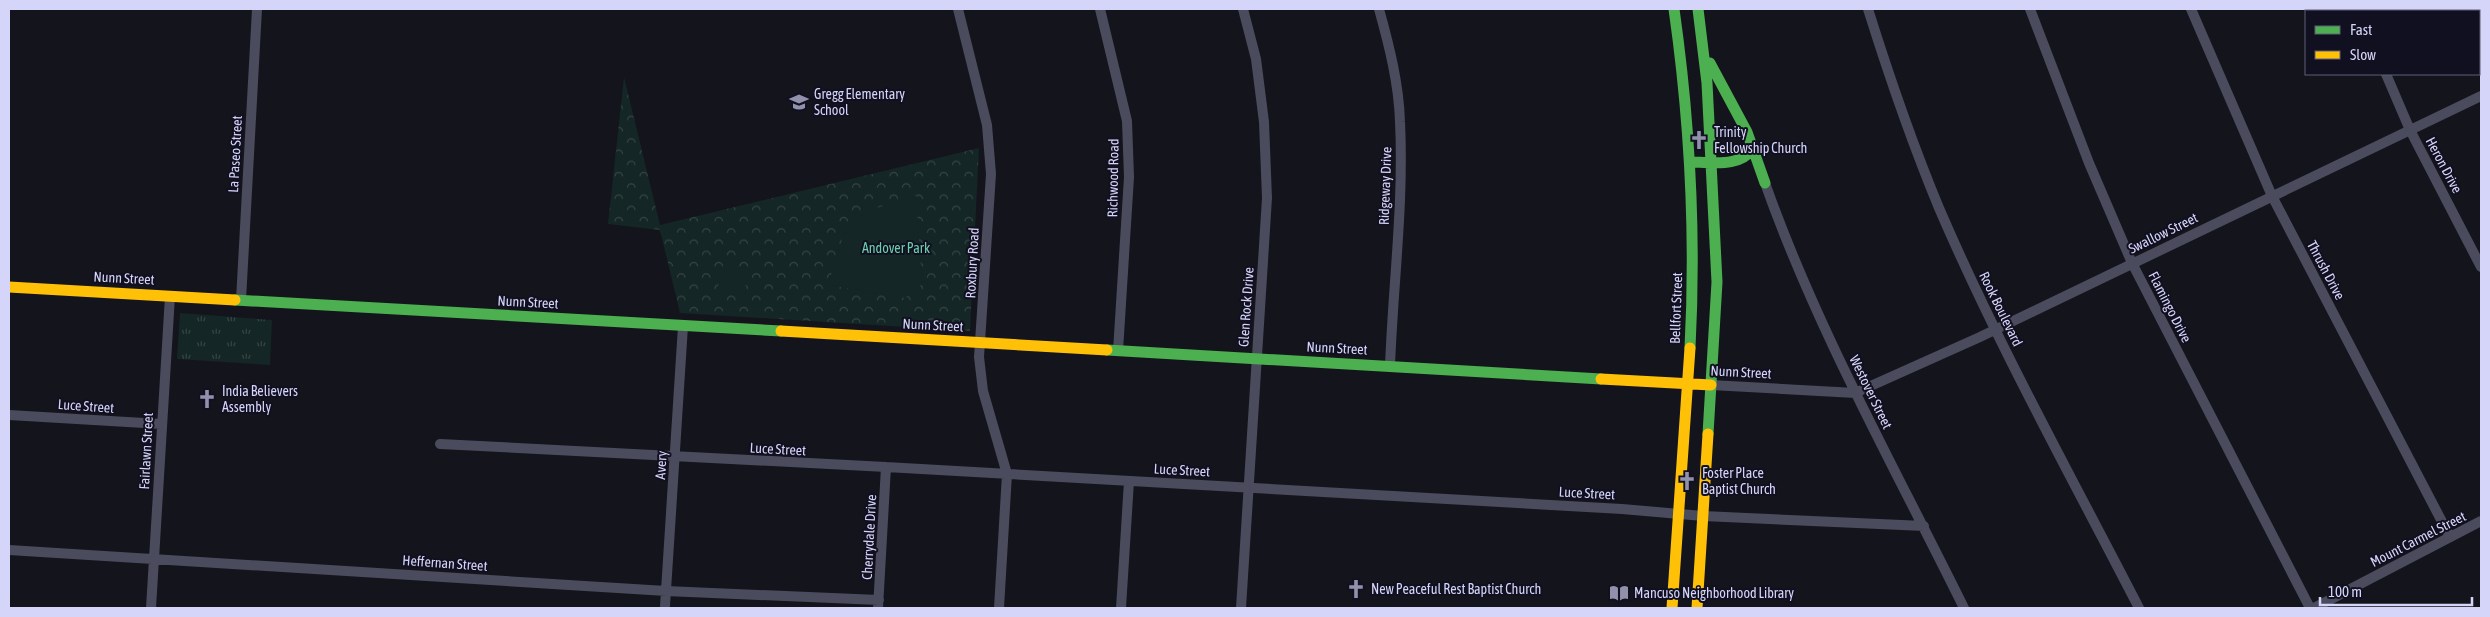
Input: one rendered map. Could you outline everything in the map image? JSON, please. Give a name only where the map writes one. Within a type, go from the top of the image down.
[{"type":"street","name":"La Paseo Street","points":[[241,300],[257,9]]},
{"type":"street","name":"Roxbury Road","points":[[958,9],[987,125],[991,174],[982,343],[979,357],[983,391],[1007,474],[999,608]]},
{"type":"street","name":"Richwood Road","points":[[1100,9],[1117,78],[1127,130],[1129,177],[1118,351]]},
{"type":"street","name":"Glen Rock Drive","points":[[1242,608],[1266,189],[1264,122],[1256,60],[1243,9]]},
{"type":"street","name":"Ridgeway Drive","points":[[1379,9],[1390,50],[1400,120],[1400,183],[1390,366]]},
{"type":"street","name":"Bellfort Street","points":[[1672,608],[1688,384],[1693,277],[1691,162],[1682,64],[1674,9]]},
{"type":"street","points":[[1697,608],[1717,282],[1713,162],[1707,83],[1698,9]]},
{"type":"street","name":"Rook Boulevard","points":[[1868,9],[1916,151],[1995,330],[2139,608]]},
{"type":"street","name":"Flamingo Drive","points":[[2030,9],[2089,163],[2132,263],[2310,608]]},
{"type":"street","name":"Thrush Drive","points":[[2191,9],[2272,196],[2450,537]]},
{"type":"street","points":[[1702,46],[1716,77],[1754,148],[1765,182]]},
{"type":"street","name":"Heron Drive","points":[[2386,75],[2410,130],[2481,267]]},
{"type":"street","name":"Swallow Street","points":[[1855,393],[1995,330],[2481,96]]},
{"type":"street","points":[[1691,162],[1736,162],[1750,156],[1754,148]]},
{"type":"street","points":[[1736,162],[1754,170],[1765,182]]},
{"type":"street","name":"Westover Street","points":[[1765,182],[1783,235],[1855,393],[1964,608]]},
{"type":"street","name":"Nunn Street","points":[[9,287],[1855,393]]},
{"type":"street","name":"Fairlawn Street","points":[[151,608],[170,296]]},
{"type":"street","name":"Avery","points":[[665,606],[683,326]]},
{"type":"street","name":"Luce Street","points":[[9,415],[161,424]]},
{"type":"street","name":"Luce Street","points":[[440,444],[886,467],[1703,516],[1924,526]]},
{"type":"street","name":"Cherrydale Drive","points":[[879,604],[886,467]]},
{"type":"street","points":[[1121,608],[1129,481]]},
{"type":"street","name":"Mount Carmel Street","points":[[2314,608],[2481,521]]},
{"type":"street","name":"Heffernan Street","points":[[9,550],[879,604]]},
{"type":"green space","name":"Andover Park","points":[[624,77],[660,225],[979,148],[970,331],[680,313],[660,230],[608,224]]},
{"type":"green space","points":[[916,196],[922,284],[905,298],[828,285],[843,237],[867,211]]},
{"type":"green space","points":[[745,267],[746,293],[743,295],[716,292],[720,281],[726,274]]},
{"type":"green space","points":[[180,313],[272,320],[270,365],[177,359]]},
{"type":"traffic: fast","points":[[1674,9],[1688,136],[1692,220],[1690,348]]},
{"type":"traffic: fast","points":[[1698,9],[1707,83],[1717,282],[1708,434]]},
{"type":"traffic: fast","points":[[1710,63],[1747,132],[1765,183]]},
{"type":"traffic: fast","points":[[1691,162],[1717,163],[1733,161],[1741,159],[1754,148]]},
{"type":"traffic: fast","points":[[235,300],[781,331]]},
{"type":"traffic: fast","points":[[1107,350],[1601,379]]},
{"type":"traffic: slow","points":[[9,287],[235,300]]},
{"type":"traffic: slow","points":[[781,331],[1107,350]]},
{"type":"traffic: slow","points":[[1672,608],[1690,348]]},
{"type":"traffic: slow","points":[[1601,379],[1711,385]]},
{"type":"traffic: slow","points":[[1697,608],[1708,434]]},
{"type":"place","name":"Gregg Elementary School","points":[[799,102]]},
{"type":"place","name":"Trinity Fellowship Church","points":[[1699,140]]},
{"type":"place","name":"India Believers Assembly","points":[[207,399]]},
{"type":"place","name":"Foster Place Baptist Church","points":[[1687,481]]},
{"type":"place","name":"New Peaceful Rest Baptist Church","points":[[1356,589]]},
{"type":"place","name":"Mancuso Neighborhood Library","points":[[1619,593]]}]
